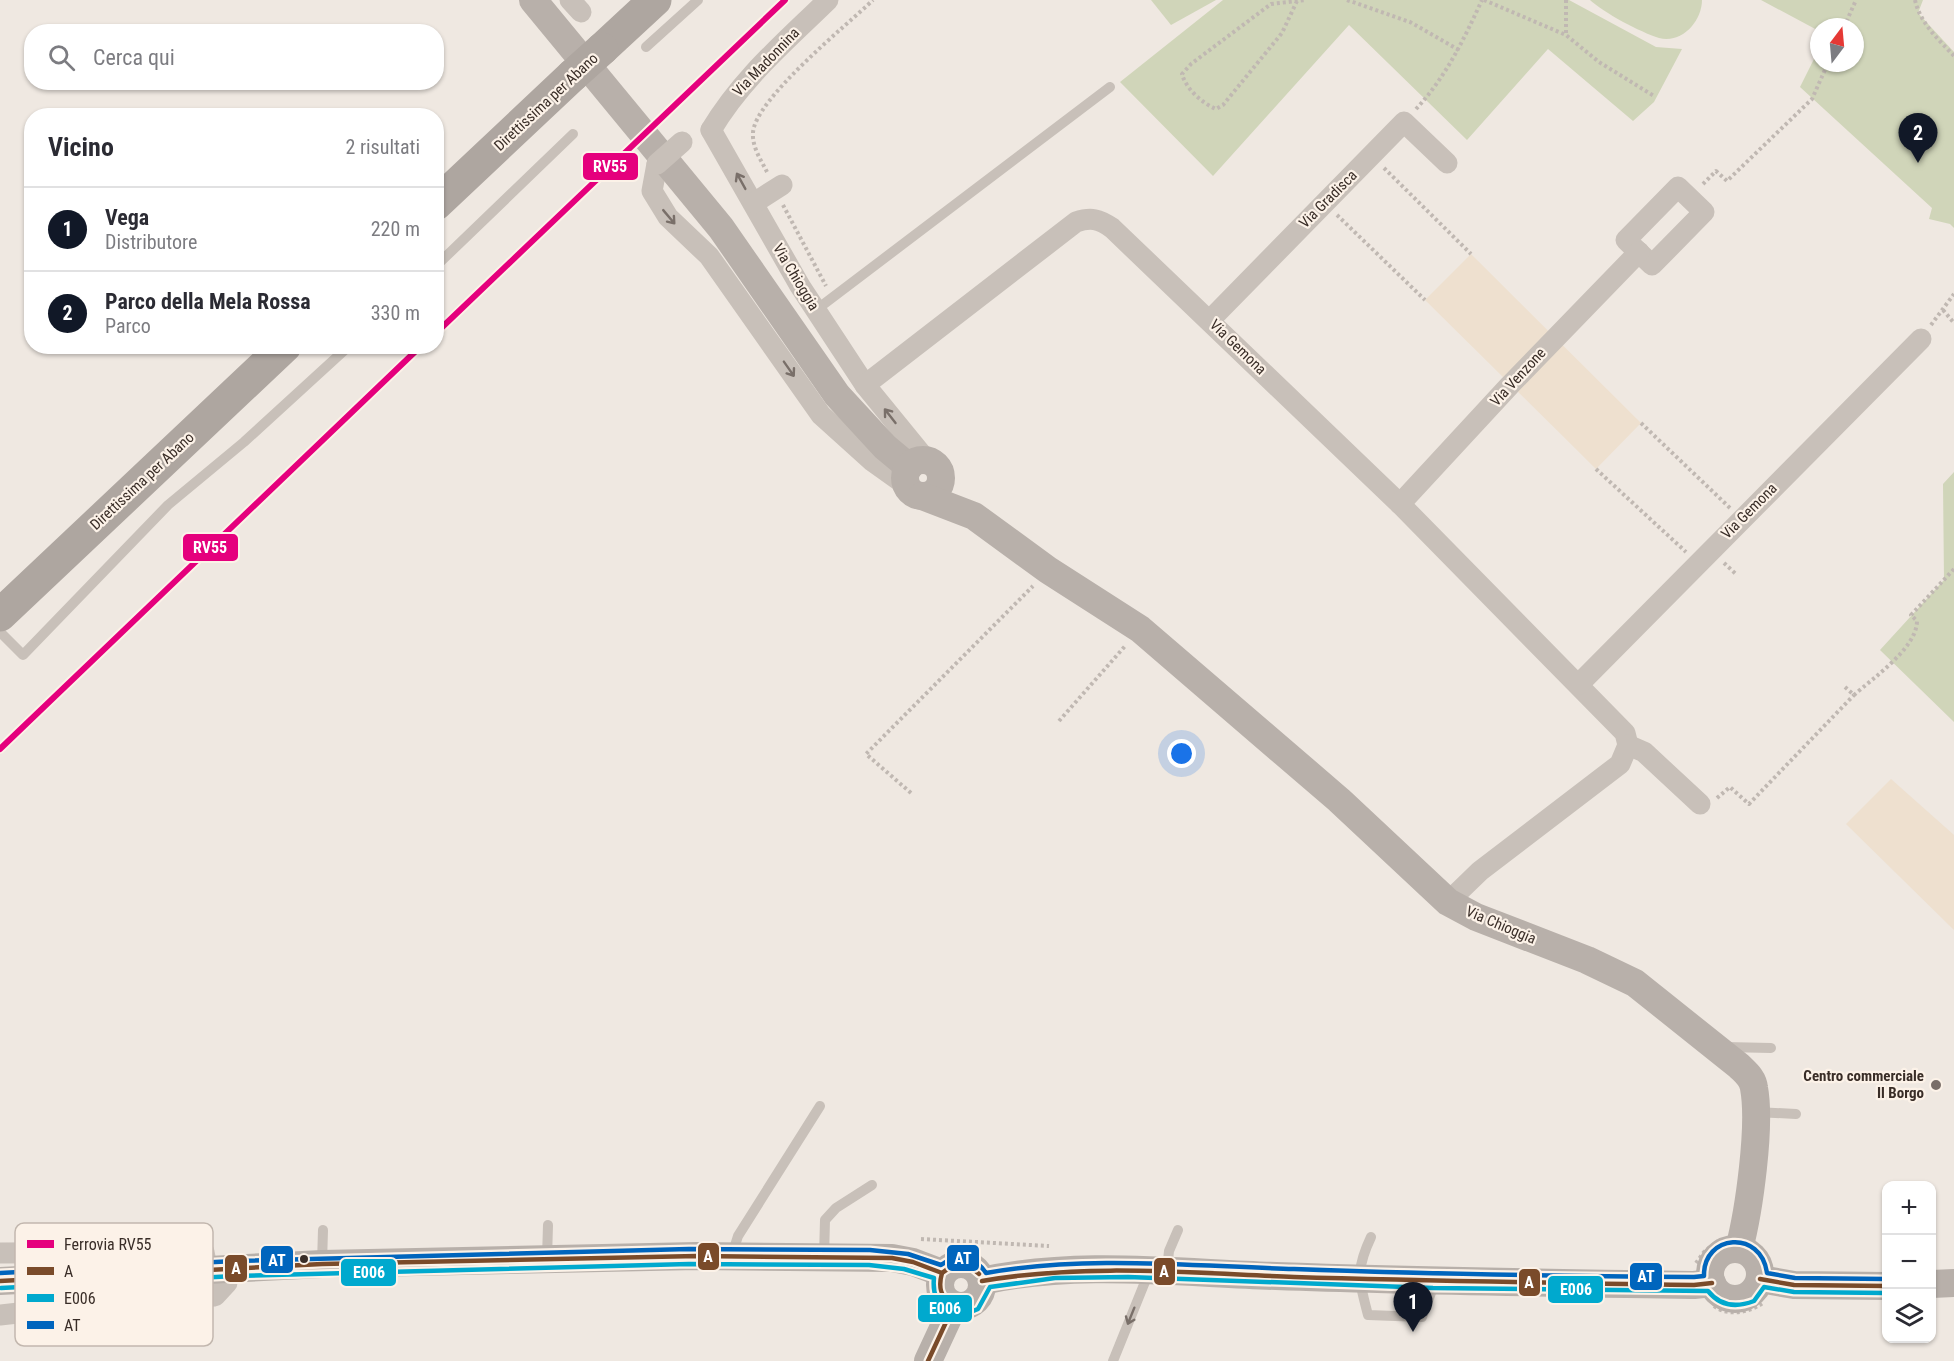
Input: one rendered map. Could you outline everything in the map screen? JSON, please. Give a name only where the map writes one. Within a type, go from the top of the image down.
[{"type":"highway","name":"Direttissima per Abano","points":[[444,196],[655,0]]},
{"type":"highway","name":"Direttissima per Abano","points":[[0,615],[277,354]]},
{"type":"street","name":"Via Chioggia","points":[[533,0],[721,228],[837,395],[885,447],[921,477],[1048,570],[1140,629],[1339,800],[1448,902],[1476,917],[1587,960],[1635,983],[1751,1077],[1756,1112],[1746,1221],[1739,1249]]},
{"type":"street","name":"Via Madonnina","points":[[711,130],[724,106],[742,83],[828,0]]},
{"type":"street","points":[[1404,122],[1447,164]]},
{"type":"street","name":"Via Gradisca","points":[[1210,320],[1404,122]]},
{"type":"street","name":"Via Chioggia","points":[[698,129],[711,130],[754,203],[824,304],[865,385],[921,477],[872,461],[821,415],[709,255],[668,217],[652,191],[657,164],[698,129]]},
{"type":"street","points":[[754,203],[779,187]]},
{"type":"street","points":[[1691,199],[1652,265],[1626,240],[1691,199]]},
{"type":"street","name":"Via Gemona","points":[[865,385],[1071,225],[1087,218],[1099,220],[1112,228],[1210,320],[1400,504],[1615,720],[1625,733],[1628,745]]},
{"type":"street","name":"Via Venzone","points":[[1400,504],[1639,252]]},
{"type":"street","name":"Via Gemona","points":[[1579,684],[1741,518],[1921,339]]},
{"type":"street","points":[[1448,902],[1480,871],[1620,764],[1628,745],[1644,752],[1700,804]]},
{"type":"street","points":[[1730,1249],[1739,1249],[1747,1251],[1758,1263],[1760,1279],[1754,1291],[1737,1299],[1724,1296],[1712,1282],[1710,1274],[1716,1258],[1730,1249]]},
{"type":"street","points":[[0,1253],[15,1253]]},
{"type":"street","points":[[213,1268],[731,1256],[892,1258],[913,1262],[942,1274]]},
{"type":"street","points":[[213,1263],[227,1283],[213,1296]]},
{"type":"street","points":[[956,1264],[973,1267],[982,1281],[979,1297],[965,1307],[954,1305],[943,1298],[940,1290],[942,1274],[956,1264]]},
{"type":"street","points":[[982,1281],[1045,1270],[1079,1269],[1358,1279],[1694,1285],[1712,1282]]},
{"type":"street","points":[[1760,1279],[1794,1285],[1882,1286]]},
{"type":"street","points":[[0,1281],[15,1280]]},
{"type":"street","points":[[1936,1284],[1954,1284]]},
{"type":"street","points":[[928,1361],[954,1305]]},
{"type":"street","points":[[0,1315],[15,1313]]},
{"type":"lane","points":[[646,47],[698,0]]},
{"type":"lane","points":[[824,304],[1110,87]]},
{"type":"lane","points":[[444,258],[573,134]]},
{"type":"lane","points":[[0,632],[23,655],[168,505],[244,442],[340,354]]},
{"type":"lane","points":[[1715,1047],[1771,1048]]},
{"type":"lane","points":[[731,1256],[738,1236],[820,1106]]},
{"type":"lane","points":[[1756,1112],[1796,1114]]},
{"type":"lane","points":[[824,1257],[825,1220],[836,1208],[872,1185]]},
{"type":"lane","points":[[547,1260],[548,1225]]},
{"type":"lane","points":[[322,1264],[323,1230]]},
{"type":"lane","points":[[1113,1361],[1178,1230]]},
{"type":"lane","points":[[1358,1279],[1362,1257],[1371,1237]]},
{"type":"path","points":[[824,304],[779,187],[756,151],[753,132],[759,111],[778,89],[873,0]]},
{"type":"path","points":[[1297,1],[1282,33],[1223,105],[1216,109],[1205,105],[1184,82],[1182,74],[1191,64],[1271,4],[1305,0]]},
{"type":"path","points":[[1347,0],[1410,22],[1459,50]]},
{"type":"path","points":[[1404,122],[1437,84],[1459,50],[1483,0],[1566,35],[1599,62],[1654,96]]},
{"type":"path","points":[[1566,0],[1566,35]]},
{"type":"path","points":[[1848,18],[1857,0]]},
{"type":"path","points":[[1915,0],[1918,12],[1932,33],[1954,56]]},
{"type":"path","points":[[1691,199],[1716,171],[1727,181],[1812,99],[1824,72]]},
{"type":"path","points":[[1371,156],[1471,254]]},
{"type":"path","points":[[1324,202],[1425,300]]},
{"type":"path","points":[[1921,339],[1954,294]]},
{"type":"path","points":[[1943,310],[1954,323]]},
{"type":"path","points":[[1641,423],[1741,518]]},
{"type":"path","points":[[1596,469],[1698,563]]},
{"type":"path","points":[[1700,804],[1718,797],[1730,787],[1749,804],[1854,695],[1912,640],[1917,621],[1911,615],[1954,569]]},
{"type":"path","points":[[911,793],[866,754],[1048,570]]},
{"type":"path","points":[[1059,721],[1140,629]]},
{"type":"path","points":[[1845,687],[1854,695]]},
{"type":"green space","points":[[1151,0],[1216,0],[1171,25]]},
{"type":"green space","points":[[1223,0],[1569,0],[1656,47],[1682,49],[1654,102],[1633,121],[1548,49],[1467,140],[1349,25],[1213,176],[1120,82]]},
{"type":"green space","points":[[1590,0],[1702,0],[1699,16],[1689,29],[1675,38],[1667,39],[1633,27],[1604,11]]},
{"type":"green space","points":[[1761,0],[1923,0],[1918,13],[1954,52],[1954,228],[1950,224],[1929,219],[1932,208],[1800,87],[1810,67],[1810,72],[1864,72],[1864,18],[1810,18],[1810,26]]},
{"type":"green space","points":[[1954,472],[1954,722],[1880,650],[1944,580],[1943,484]]},
{"type":"shaded area","points":[[1471,254],[1641,423],[1596,469],[1425,300]]},
{"type":"shaded area","points":[[1891,779],[1954,835],[1954,930],[1846,824]]},
{"type":"rail line","name":"RV55","points":[[444,325],[785,0]]},
{"type":"rail line","name":"RV55","points":[[0,749],[413,354]]},
{"type":"transit line","name":"AT","points":[[213,1262],[689,1249],[870,1250],[908,1254],[941,1265],[954,1259],[966,1258],[977,1263],[986,1273],[1063,1264],[1140,1263],[1394,1272],[1694,1277],[1704,1276],[1706,1262],[1713,1252],[1722,1245],[1733,1242],[1754,1249],[1763,1259],[1767,1273],[1795,1278],[1882,1279]]},
{"type":"transit line","name":"A","points":[[213,1270],[322,1264],[697,1256],[892,1258],[913,1262],[942,1273]]},
{"type":"transit line","name":"E006","points":[[213,1277],[689,1264],[869,1265],[904,1269],[934,1278],[934,1288],[940,1303],[952,1312],[960,1313],[978,1309],[990,1287],[1055,1278],[1128,1277],[1433,1288],[1708,1291],[1723,1303],[1735,1305],[1754,1301],[1764,1287],[1794,1292],[1882,1293]]},
{"type":"transit line","name":"A","points":[[928,1361],[954,1305],[941,1292],[942,1273],[961,1265],[970,1267],[979,1274]]},
{"type":"transit line","name":"A","points":[[982,1281],[1060,1272],[1138,1271],[1444,1281],[1694,1285],[1712,1283]]},
{"type":"transit line","name":"AT","points":[[0,1273],[15,1272]]},
{"type":"transit line","name":"A","points":[[1760,1279],[1794,1285],[1882,1286]]},
{"type":"transit line","name":"A","points":[[0,1281],[15,1280]]},
{"type":"transit line","name":"E006","points":[[1,1288],[15,1287]]},
{"type":"place","name":"Parco della Mela Rossa","points":[[1918,163]]},
{"type":"place","name":"Centro commerciale Il Borgo","points":[[1936,1085]]},
{"type":"place","name":"Vega","points":[[1413,1332]]}]
